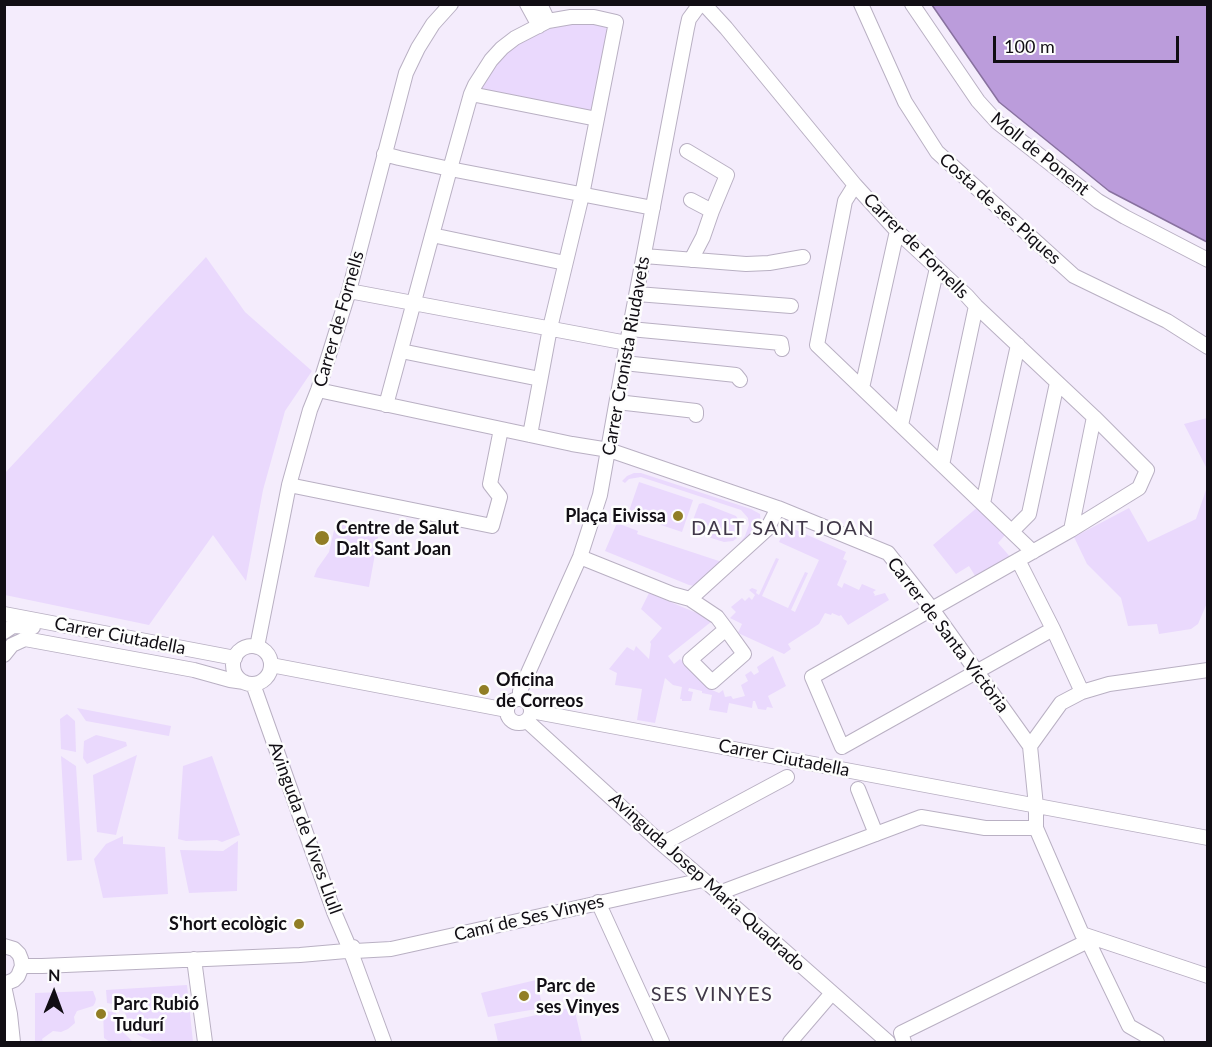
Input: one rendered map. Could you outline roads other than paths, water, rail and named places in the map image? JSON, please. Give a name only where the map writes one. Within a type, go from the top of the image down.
[{"type":"street","name":"Carrer de Fornells","points":[[257,647],[290,485],[310,410],[349,291],[406,73],[433,24],[451,4]]},
{"type":"street","points":[[527,4],[543,24]]},
{"type":"street","points":[[540,4],[543,24]]},
{"type":"street","name":"Carrer de Fornells","points":[[702,4],[726,28],[855,185],[897,231],[1147,470],[1139,489],[1071,530]]},
{"type":"street","name":"Carrer Cronista Riudavets","points":[[520,699],[520,691],[580,557],[600,495],[689,20],[702,4]]},
{"type":"street","name":"Costa de ses Piques","points":[[861,4],[905,102],[937,152],[1074,276],[1167,321],[1208,347]]},
{"type":"street","name":"Moll de Ponent","points":[[912,4],[978,101],[997,122],[1098,201],[1208,260]]},
{"type":"street","points":[[386,405],[471,94],[491,60],[515,38],[543,24],[571,17],[594,17],[616,22],[582,195],[550,328],[530,435]]},
{"type":"street","points":[[471,94],[597,119]]},
{"type":"street","points":[[687,151],[727,175],[704,237],[691,260]]},
{"type":"street","points":[[384,154],[653,208]]},
{"type":"street","points":[[855,185],[845,201],[817,345],[1033,552]]},
{"type":"street","points":[[691,200],[712,211]]},
{"type":"street","points":[[862,388],[897,231]]},
{"type":"street","points":[[432,235],[565,263]]},
{"type":"street","points":[[644,256],[746,264],[769,263],[803,257]]},
{"type":"street","points":[[901,425],[937,268]]},
{"type":"street","points":[[349,291],[550,328],[628,336],[781,343],[782,349]]},
{"type":"street","points":[[637,294],[791,306]]},
{"type":"street","points":[[942,465],[976,306]]},
{"type":"street","points":[[983,503],[1017,345]]},
{"type":"street","points":[[401,351],[540,379]]},
{"type":"street","points":[[624,363],[736,375],[740,380]]},
{"type":"street","points":[[1012,531],[1029,514],[1058,383]]},
{"type":"street","name":"Carrer de Santa Victòria","points":[[318,390],[609,450],[778,508],[888,553],[932,609],[1030,746]]},
{"type":"street","points":[[617,402],[696,411],[696,415]]},
{"type":"street","points":[[1053,628],[842,747],[812,677],[1071,530],[1094,417]]},
{"type":"street","points":[[290,485],[492,526],[500,497],[490,484],[501,429]]},
{"type":"street","points":[[690,599],[767,529],[778,508]]},
{"type":"street","points":[[580,557],[690,599],[717,617],[726,628]]},
{"type":"street","points":[[1018,560],[1053,628],[1082,692]]},
{"type":"street","name":"Carrer Ciutadella","points":[[4,614],[235,658]]},
{"type":"street","points":[[4,632],[13,626],[68,632],[82,629]]},
{"type":"street","name":"Carrer Ciutadella","points":[[4,655],[12,645],[25,639],[194,670],[230,681],[248,683]]},
{"type":"street","points":[[250,646],[257,647],[267,653],[271,661],[271,670],[266,679],[248,683],[235,673],[233,667],[235,658],[243,649],[250,646]]},
{"type":"street","points":[[271,665],[507,710]]},
{"type":"street","points":[[1157,1042],[1129,1026],[1085,938],[1036,828],[1030,746],[1061,703],[1082,692],[1118,682],[1208,670]]},
{"type":"street","name":"Avinguda de Vives Llull","points":[[248,683],[262,710],[334,912],[384,1042]]},
{"type":"street","points":[[520,699],[526,701],[531,707],[529,716],[523,723],[515,723],[509,718],[507,710],[513,701],[520,699]]},
{"type":"street","name":"Carrer Ciutadella","points":[[529,716],[1208,838]]},
{"type":"street","name":"Avinguda Josep Maria Quadrado","points":[[529,716],[662,844],[888,1042]]},
{"type":"street","points":[[662,844],[787,777]]},
{"type":"street","points":[[858,789],[876,834]]},
{"type":"street","points":[[719,893],[921,817],[985,828],[1036,828]]},
{"type":"street","name":"Camí de Ses Vinyes","points":[[22,966],[300,955],[391,949],[703,880]]},
{"type":"street","points":[[598,902],[662,1042]]},
{"type":"street","points":[[904,1042],[901,1033],[1085,938],[1208,976]]},
{"type":"street","points":[[4,946],[14,949],[19,954],[22,966],[18,976],[4,985],[13,1042]]},
{"type":"street","points":[[194,959],[205,1042]]},
{"type":"street","points":[[790,1042],[832,993]]},
{"type":"place","name":"Plaça Eivissa","points":[[678,516]]},
{"type":"place","name":"Centre de Salut Dalt Sant Joan","points":[[322,538]]},
{"type":"place","name":"Oficina de Correos","points":[[484,690]]},
{"type":"place","name":"S'hort ecològic","points":[[299,924]]},
{"type":"place","name":"Parc de ses Vinyes","points":[[524,996]]},
{"type":"place","name":"Parc Rubió Tudurí","points":[[101,1014]]},
{"type":"district","name":"DALT SANT JOAN","points":[[783,529]]},
{"type":"district","name":"SES VINYES","points":[[712,995]]}]
